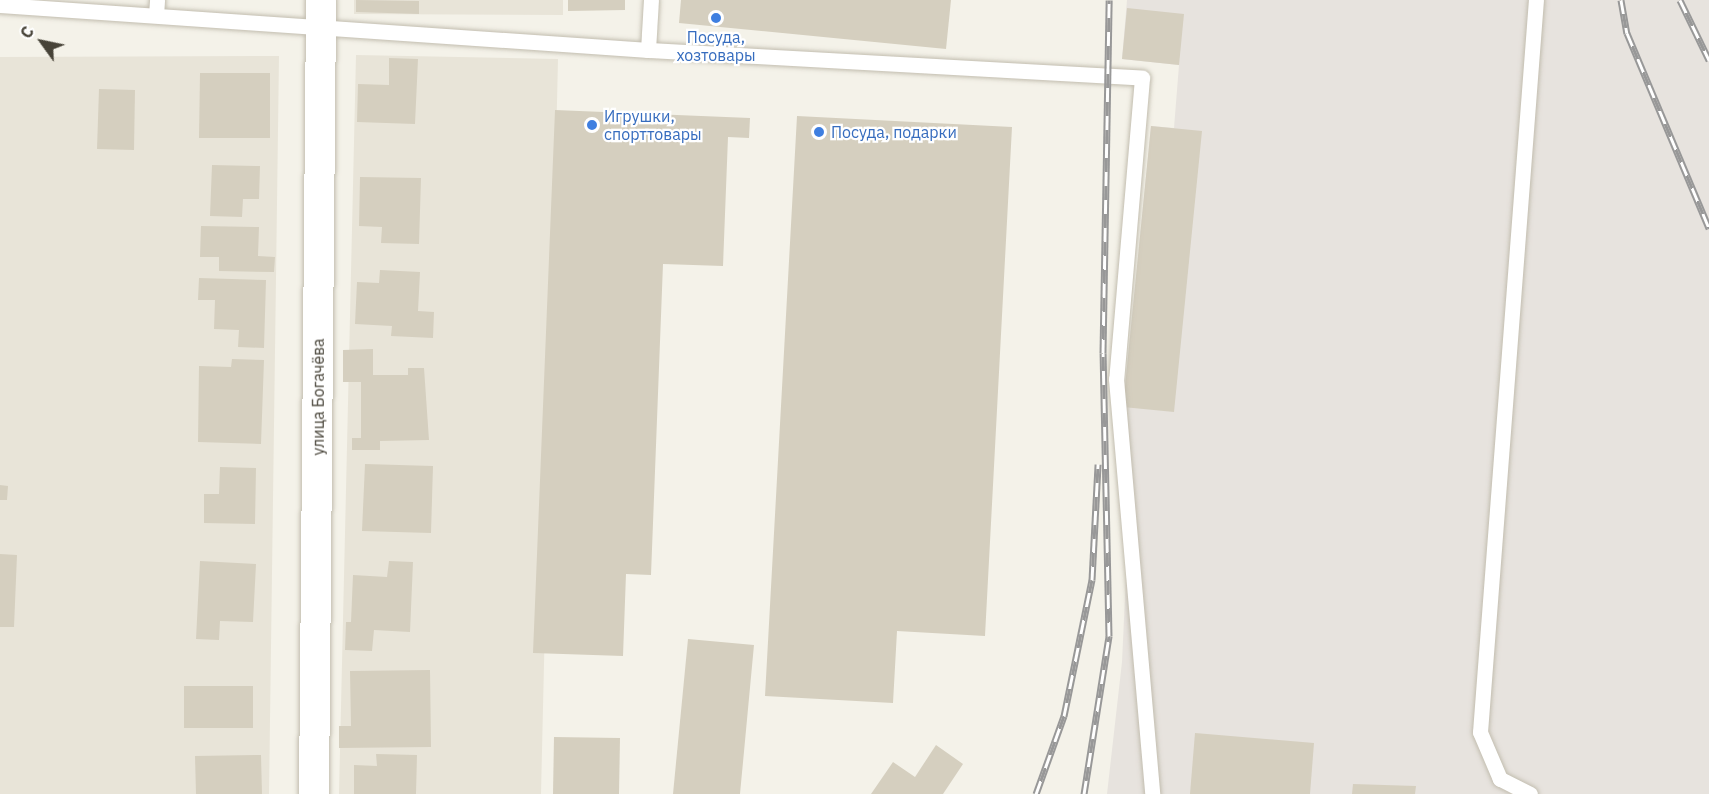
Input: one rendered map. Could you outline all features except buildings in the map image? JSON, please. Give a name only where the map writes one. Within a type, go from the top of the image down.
[{"type":"street","name":"улица Богачёва","points":[[314,794],[321,14]]},
{"type":"lane","points":[[648,50],[651,0]]},
{"type":"lane","points":[[1530,794],[1500,779],[1480,732],[1536,0]]},
{"type":"lane","points":[[0,5],[321,14],[648,50],[1142,78],[1116,379],[1152,794]]},
{"type":"shaded area","points":[[354,0],[563,0],[563,15],[354,14]]},
{"type":"shaded area","points":[[1127,0],[1709,0],[1709,794],[1107,794],[1122,662],[1131,468],[1123,407],[1151,126],[1174,128],[1179,65],[1122,59]]},
{"type":"shaded area","points":[[356,55],[558,59],[541,794],[339,794]]},
{"type":"shaded area","points":[[279,56],[269,794],[0,794],[0,57]]},
{"type":"railway","points":[[1084,794],[1109,636],[1103,353],[1109,0]]},
{"type":"railway","points":[[1621,0],[1627,33],[1709,228]]},
{"type":"railway","points":[[1680,0],[1709,60]]},
{"type":"railway","points":[[1036,794],[1064,716],[1092,580],[1098,464]]},
{"type":"place","name":"Посуда, хозтовары","points":[[716,18]]},
{"type":"place","name":"Игрушки, спорттовары","points":[[592,125]]},
{"type":"place","name":"Посуда, подарки","points":[[819,132]]}]
